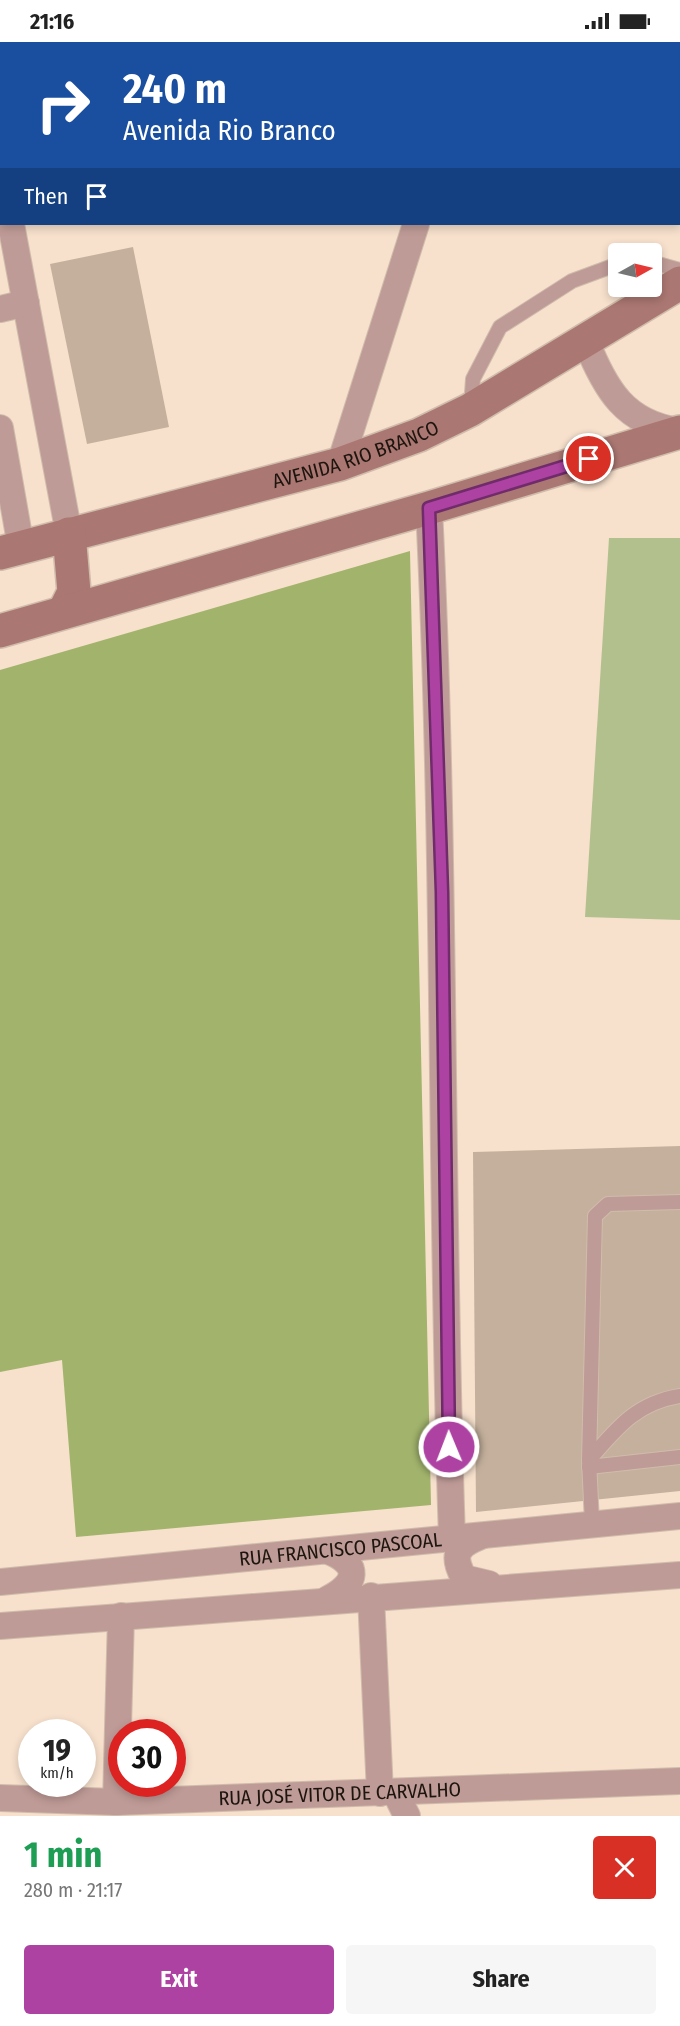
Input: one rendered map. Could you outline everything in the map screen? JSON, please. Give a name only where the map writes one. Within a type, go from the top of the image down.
[{"type":"main road","name":"AVENIDA RIO BRANCO","points":[[10,550],[340,464],[420,435],[470,410],[680,283]]},
{"type":"main road","points":[[0,631],[429,508],[680,432]]},
{"type":"main road","points":[[64,612],[74,592],[69,534]]},
{"type":"street","points":[[11,225],[69,534]]},
{"type":"street","points":[[340,464],[416,225]]},
{"type":"street","points":[[0,309],[26,303]]},
{"type":"street","points":[[585,341],[610,389],[627,410],[650,426],[680,432]]},
{"type":"street","points":[[0,428],[10,550]]},
{"type":"street","points":[[429,508],[442,892],[446,1283],[452,1538]]},
{"type":"street","name":"RUA FRANCISCO PASCOAL","points":[[0,1582],[680,1516]]},
{"type":"street","points":[[482,1536],[463,1543],[458,1551],[460,1570],[464,1578],[470,1581],[509,1586]]},
{"type":"street","points":[[328,1551],[345,1557],[350,1566],[350,1581],[345,1591],[328,1599]]},
{"type":"street","points":[[0,1626],[328,1599],[680,1575]]},
{"type":"street","points":[[370,1596],[388,1792],[407,1816]]},
{"type":"street","points":[[116,1802],[121,1616]]},
{"type":"street","name":"RUA JOSÉ VITOR DE CARVALHO","points":[[0,1798],[86,1809],[116,1802],[680,1781]]},
{"type":"lane","points":[[662,265],[680,270]]},
{"type":"lane","points":[[470,410],[473,380],[500,327],[572,281],[608,268]]},
{"type":"lane","points":[[592,1523],[589,1464],[596,1216],[608,1204],[680,1202]]},
{"type":"lane","points":[[589,1464],[612,1433],[645,1405],[680,1396]]},
{"type":"lane","points":[[589,1464],[680,1457]]},
{"type":"green space","points":[[609,538],[680,538],[680,920],[585,917]]},
{"type":"green space","points":[[410,551],[431,1505],[76,1537],[62,1360],[0,1372],[0,670]]},
{"type":"building","points":[[133,247],[169,427],[87,444],[50,264]]},
{"type":"building","points":[[680,1146],[680,1491],[476,1512],[473,1152]]},
{"type":"route","points":[[449,1447],[446,1166],[441,981],[442,892],[429,508],[589,459]]}]
